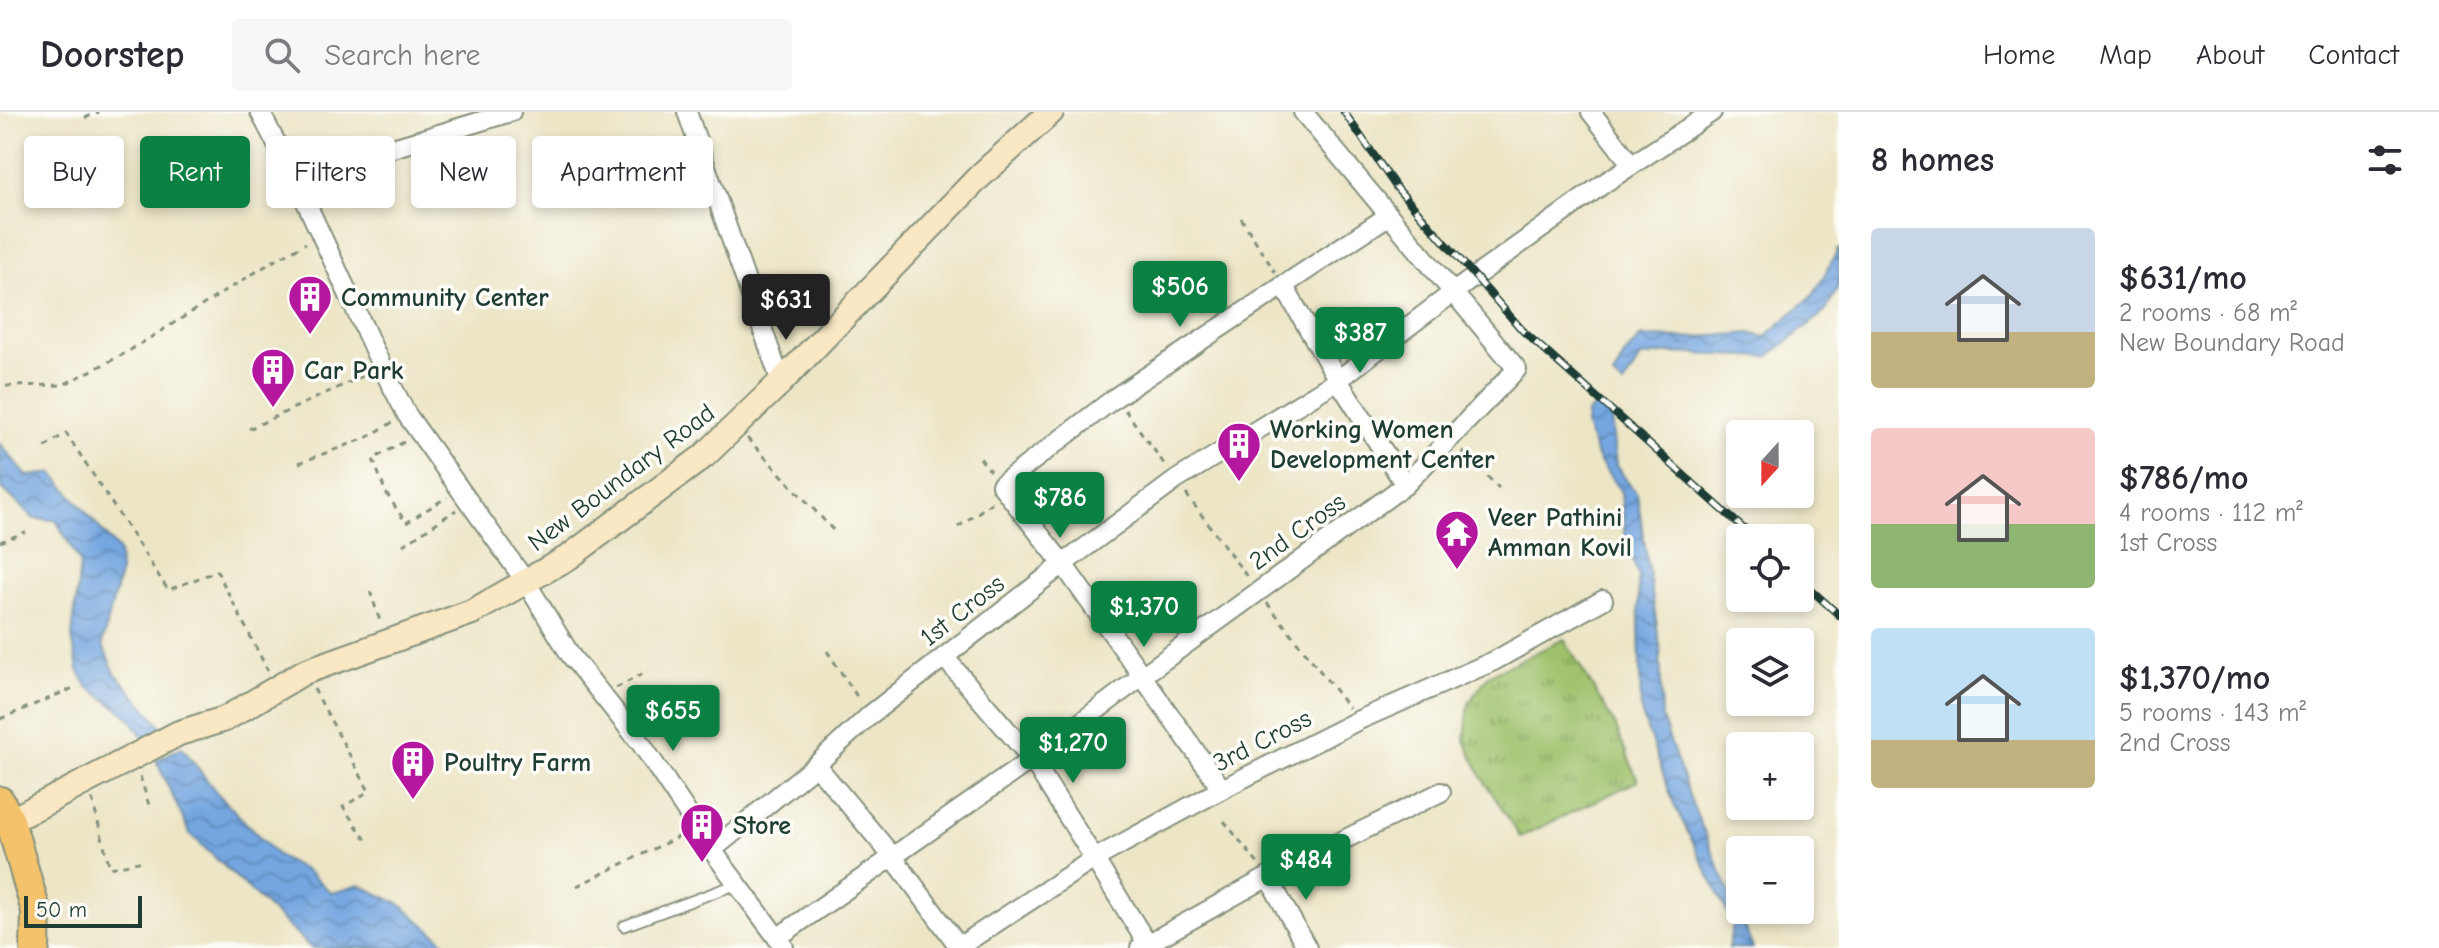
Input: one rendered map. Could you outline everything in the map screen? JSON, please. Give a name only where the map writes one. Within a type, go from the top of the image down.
[{"type":"main road","points":[[5,811],[36,911],[35,948]]},
{"type":"street","points":[[260,112],[272,136]]},
{"type":"street","points":[[395,147],[511,112]]},
{"type":"street","points":[[687,112],[781,382]]},
{"type":"street","name":"New Boundary Road","points":[[139,754],[179,733],[225,719],[304,672],[472,612],[569,557],[704,456],[781,382],[980,176],[1051,112]]},
{"type":"street","points":[[1303,112],[1388,216],[1455,291]]},
{"type":"street","points":[[1591,112],[1632,165]]},
{"type":"street","name":"1st Cross","points":[[712,850],[816,765],[870,715],[1176,480],[1338,380],[1455,291],[1712,112]]},
{"type":"street","points":[[308,208],[407,415],[526,582],[571,656],[642,745],[712,850],[781,943]]},
{"type":"street","points":[[1222,789],[1063,564],[1004,488],[1116,397],[1388,216]]},
{"type":"street","points":[[1283,285],[1338,380],[1405,485]]},
{"type":"street","name":"2nd Cross","points":[[781,943],[893,857],[1032,759],[1405,485],[1517,369],[1455,291]]},
{"type":"street","name":"3rd Cross","points":[[959,948],[1094,859],[1222,789],[1359,720],[1494,661],[1603,600]]},
{"type":"street","points":[[944,657],[1032,759],[1146,946],[1268,877],[1441,792]]},
{"type":"street","points":[[5,811],[87,780],[139,754]]},
{"type":"street","points":[[816,765],[893,857],[959,948]]},
{"type":"street","points":[[1268,877],[1307,948]]},
{"type":"lane","points":[[624,926],[737,884]]},
{"type":"path","points":[[85,118],[99,112]]},
{"type":"path","points":[[1241,218],[1283,285]]},
{"type":"path","points":[[6,386],[63,385],[124,354],[272,262],[320,236]]},
{"type":"path","points":[[249,429],[382,367]]},
{"type":"path","points":[[1116,397],[1258,592],[1359,720]]},
{"type":"path","points":[[299,463],[366,438],[407,415]]},
{"type":"path","points":[[736,426],[835,532]]},
{"type":"path","points":[[45,447],[66,433],[168,590],[217,571],[277,688]]},
{"type":"path","points":[[420,433],[373,459],[386,493],[406,523],[465,494]]},
{"type":"path","points":[[1450,438],[1499,488]]},
{"type":"path","points":[[958,527],[1004,488]]},
{"type":"path","points":[[403,545],[465,494]]},
{"type":"path","points":[[0,542],[26,532]]},
{"type":"path","points":[[370,591],[388,642]]},
{"type":"path","points":[[827,651],[870,715]]},
{"type":"path","points":[[603,696],[648,671]]},
{"type":"path","points":[[304,672],[369,791],[343,807],[369,844]]},
{"type":"path","points":[[0,719],[76,687]]},
{"type":"path","points":[[139,754],[149,805]]},
{"type":"path","points":[[87,780],[110,868],[143,861]]},
{"type":"path","points":[[1224,821],[1268,877]]},
{"type":"path","points":[[577,886],[696,827]]},
{"type":"green space","points":[[1564,639],[1615,725],[1638,781],[1520,837],[1483,779],[1465,741],[1469,702],[1489,675]]},
{"type":"water","points":[[1839,248],[1839,285],[1826,311],[1768,357],[1670,353],[1641,357],[1623,385],[1613,377],[1625,354],[1641,337],[1686,338],[1750,333],[1765,337],[1814,294]]},
{"type":"water","points":[[1597,404],[1611,417],[1616,466],[1637,494],[1660,646],[1662,718],[1691,801],[1726,884],[1726,910],[1674,804],[1641,712],[1638,575],[1625,537],[1621,492],[1598,459],[1586,426],[1587,413]]},
{"type":"water","points":[[0,444],[27,476],[53,473],[119,551],[120,574],[102,644],[115,673],[164,729],[145,740],[129,717],[87,686],[78,670],[72,637],[80,563],[56,520],[34,519],[0,486]]},
{"type":"water","points":[[182,747],[217,793],[278,856],[308,872],[332,893],[360,885],[400,904],[452,948],[311,948],[190,834],[156,760]]},
{"type":"water","points":[[1733,924],[1743,924],[1753,948],[1728,948]]},
{"type":"railway","points":[[1344,112],[1396,187],[1524,332],[1738,524]]},
{"type":"railway","points":[[1814,593],[1839,615]]},
{"type":"place","name":"Community Center","points":[[310,336]]},
{"type":"place","name":"Car Park","points":[[273,409]]},
{"type":"place","name":"Working Women Development Center","points":[[1239,483]]},
{"type":"place","name":"Veer Pathini Amman Kovil","points":[[1457,571]]},
{"type":"place","name":"Poultry Farm","points":[[413,801]]},
{"type":"place","name":"Store","points":[[702,864]]}]
